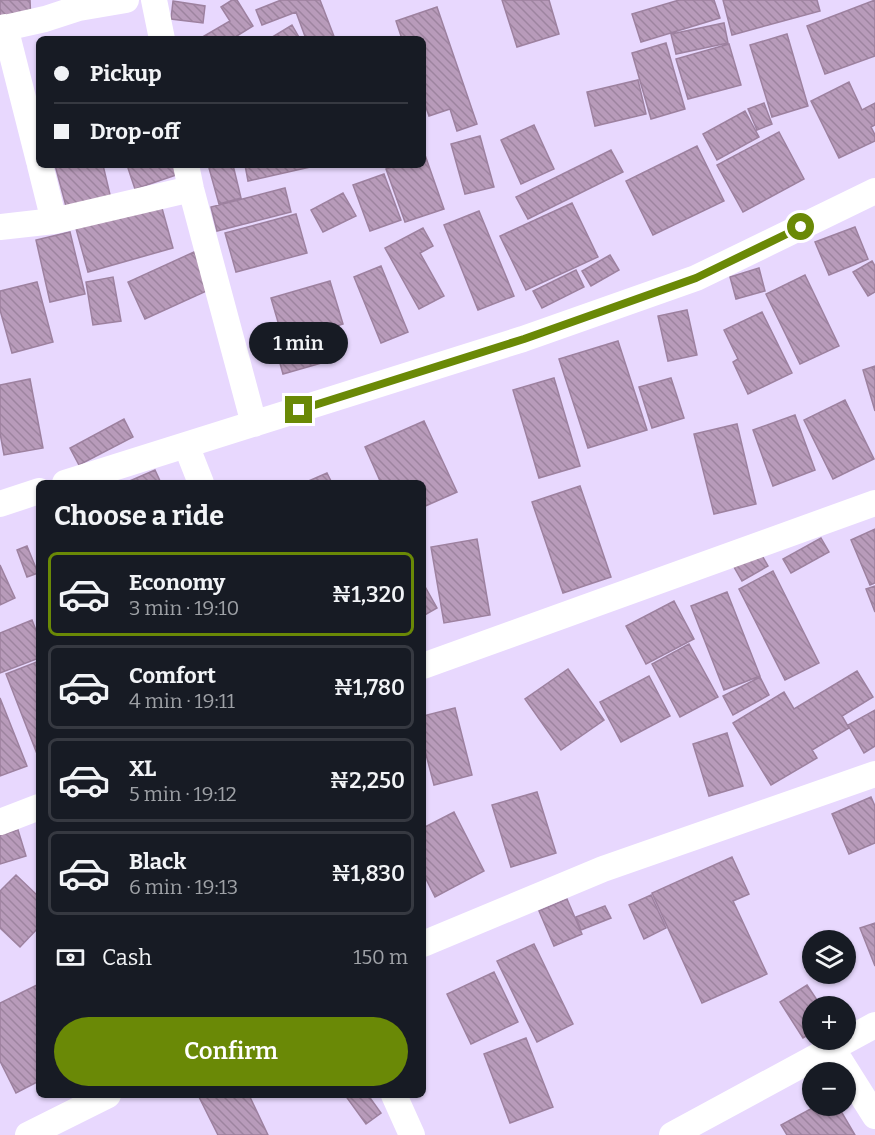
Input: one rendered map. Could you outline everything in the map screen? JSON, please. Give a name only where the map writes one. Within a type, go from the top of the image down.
[{"type":"street","points":[[36,149],[2,28],[45,19],[80,8],[126,0]]},
{"type":"street","points":[[154,0],[161,36]]},
{"type":"street","points":[[41,168],[54,221]]},
{"type":"street","points":[[0,227],[54,221],[188,177],[254,424]]},
{"type":"street","points":[[75,480],[524,339],[696,278],[875,191]]},
{"type":"street","points":[[186,445],[200,480]]},
{"type":"street","points":[[0,504],[36,492]]},
{"type":"street","points":[[426,665],[875,503]]},
{"type":"street","points":[[426,943],[603,869],[875,774]]},
{"type":"street","points":[[0,822],[36,808]]},
{"type":"street","points":[[856,1035],[875,1025]]},
{"type":"street","points":[[672,1135],[828,1050]]},
{"type":"street","points":[[833,1050],[875,1116]]},
{"type":"street","points":[[28,1135],[102,1098]]},
{"type":"street","points":[[395,1098],[412,1135]]},
{"type":"building","points":[[0,0],[30,0],[31,22],[0,22]]},
{"type":"building","points":[[232,0],[237,0],[253,26],[237,36],[204,36],[230,21],[221,7]]},
{"type":"building","points":[[281,0],[320,0],[334,36],[305,36],[296,12],[262,25],[256,10]]},
{"type":"building","points":[[502,0],[549,0],[559,34],[517,47]]},
{"type":"building","points":[[679,0],[714,0],[720,18],[641,42],[632,14]]},
{"type":"building","points":[[723,0],[817,0],[820,11],[732,35]]},
{"type":"building","points":[[875,0],[875,56],[825,74],[807,26]]},
{"type":"building","points":[[173,1],[205,6],[203,23],[171,19]]},
{"type":"building","points":[[437,7],[477,124],[457,131],[450,109],[429,116],[426,108],[426,36],[401,36],[396,21]]},
{"type":"building","points":[[724,23],[728,43],[676,54],[671,34]]},
{"type":"building","points":[[292,25],[298,36],[274,36]]},
{"type":"building","points":[[787,34],[808,106],[772,117],[750,45]]},
{"type":"building","points":[[666,43],[685,109],[651,119],[632,53]]},
{"type":"building","points":[[729,44],[741,85],[688,99],[676,59]]},
{"type":"building","points":[[638,80],[646,114],[595,126],[587,92]]},
{"type":"building","points":[[849,82],[862,110],[875,103],[875,125],[871,127],[875,141],[839,158],[811,101]]},
{"type":"building","points":[[764,103],[772,124],[757,130],[748,109]]},
{"type":"building","points":[[745,111],[759,137],[717,160],[703,134]]},
{"type":"building","points":[[534,125],[554,169],[521,184],[501,140]]},
{"type":"building","points":[[779,132],[804,179],[743,212],[717,165]]},
{"type":"building","points":[[480,136],[494,187],[465,194],[451,144]]},
{"type":"building","points":[[697,146],[724,201],[653,235],[626,181]]},
{"type":"building","points":[[611,150],[623,172],[528,219],[516,197]]},
{"type":"building","points":[[426,158],[444,209],[405,222],[386,169],[426,168]]},
{"type":"building","points":[[56,168],[104,168],[111,199],[67,210]]},
{"type":"building","points":[[128,168],[177,168],[179,174],[135,189]]},
{"type":"building","points":[[209,168],[234,168],[241,198],[219,204]]},
{"type":"building","points":[[246,168],[306,168],[248,181]]},
{"type":"building","points":[[384,174],[401,220],[370,231],[353,185]]},
{"type":"building","points":[[285,188],[291,212],[217,231],[211,207]]},
{"type":"building","points":[[343,193],[356,216],[323,232],[311,210]]},
{"type":"building","points":[[160,201],[173,248],[88,272],[75,225]]},
{"type":"building","points":[[572,203],[598,257],[526,290],[500,236]]},
{"type":"building","points":[[479,211],[514,296],[478,310],[444,225]]},
{"type":"building","points":[[296,214],[307,253],[236,272],[225,233]]},
{"type":"building","points":[[855,227],[868,259],[829,275],[815,242]]},
{"type":"building","points":[[423,228],[433,246],[420,253],[444,296],[419,309],[385,248]]},
{"type":"building","points":[[70,232],[85,294],[50,302],[36,240]]},
{"type":"building","points":[[194,252],[211,289],[145,319],[128,282]]},
{"type":"building","points":[[610,255],[619,270],[591,286],[582,271]]},
{"type":"building","points":[[872,261],[875,266],[875,292],[868,296],[853,272]]},
{"type":"building","points":[[381,266],[408,332],[381,343],[354,277]]},
{"type":"building","points":[[759,268],[765,291],[736,299],[730,277]]},
{"type":"building","points":[[576,270],[584,287],[542,308],[533,291]]},
{"type":"building","points":[[805,275],[839,346],[800,364],[766,294]]},
{"type":"building","points":[[113,277],[121,321],[93,325],[86,282]]},
{"type":"building","points":[[330,281],[343,324],[317,332],[325,362],[283,374],[274,342],[283,339],[271,298]]},
{"type":"building","points":[[37,282],[53,342],[12,353],[0,310],[0,291]]},
{"type":"building","points":[[687,310],[697,355],[668,361],[658,316]]},
{"type":"building","points":[[762,312],[792,373],[748,394],[733,362],[738,359],[724,330]]},
{"type":"building","points":[[618,341],[647,430],[588,448],[559,359]]},
{"type":"building","points":[[875,366],[875,411],[863,370]]},
{"type":"building","points":[[554,378],[580,466],[539,478],[513,390]]},
{"type":"building","points":[[671,378],[684,418],[652,428],[639,387]]},
{"type":"building","points":[[30,379],[43,448],[4,455],[0,433],[0,385]]},
{"type":"building","points":[[845,400],[874,459],[833,479],[804,420]]},
{"type":"building","points":[[795,415],[815,470],[773,486],[753,430]]},
{"type":"building","points":[[124,419],[133,437],[79,465],[70,448]]},
{"type":"building","points":[[424,421],[457,492],[426,506],[426,480],[380,480],[365,447]]},
{"type":"building","points":[[737,424],[756,504],[714,514],[694,434]]},
{"type":"building","points":[[155,470],[160,480],[132,480]]},
{"type":"building","points":[[327,473],[330,480],[311,480]]},
{"type":"building","points":[[580,486],[611,577],[563,593],[532,502]]},
{"type":"building","points":[[875,529],[875,583],[870,585],[851,540]]},
{"type":"building","points":[[821,538],[829,552],[791,573],[783,559]]},
{"type":"building","points":[[477,539],[490,615],[444,623],[431,547]]},
{"type":"building","points":[[27,546],[36,574],[27,577],[17,550]]},
{"type":"building","points":[[760,552],[768,566],[742,581],[734,567]]},
{"type":"building","points":[[0,565],[15,598],[0,605]]},
{"type":"building","points":[[773,571],[819,663],[785,680],[739,589]]},
{"type":"building","points":[[875,586],[875,612],[866,589]]},
{"type":"building","points":[[426,588],[437,608],[426,614]]},
{"type":"building","points":[[727,592],[760,676],[724,690],[691,606]]},
{"type":"building","points":[[674,601],[694,639],[646,664],[626,626]]},
{"type":"building","points":[[32,620],[36,630],[36,659],[0,673],[0,633]]},
{"type":"building","points":[[689,644],[718,697],[680,717],[652,664]]},
{"type":"building","points":[[36,662],[36,751],[6,674]]},
{"type":"building","points":[[568,669],[604,720],[561,750],[525,699]]},
{"type":"building","points":[[857,671],[873,697],[842,716],[849,728],[812,750],[817,758],[771,785],[733,723],[784,692],[794,709]]},
{"type":"building","points":[[649,676],[670,716],[621,742],[600,702]]},
{"type":"building","points":[[760,677],[769,695],[733,715],[723,696]]},
{"type":"building","points":[[0,698],[27,766],[0,776]]},
{"type":"building","points":[[455,708],[472,775],[434,785],[426,754],[426,715]]},
{"type":"building","points":[[875,710],[875,746],[864,753],[848,725]]},
{"type":"building","points":[[727,733],[743,786],[709,796],[693,744]]},
{"type":"building","points":[[537,792],[556,853],[511,867],[492,805]]},
{"type":"building","points":[[871,797],[875,806],[875,843],[849,854],[832,814]]},
{"type":"building","points":[[454,812],[484,871],[435,897],[426,879],[426,826]]},
{"type":"building","points":[[18,830],[26,856],[0,864],[0,835]]},
{"type":"building","points":[[732,857],[749,894],[733,901],[767,974],[702,1003],[652,893]]},
{"type":"building","points":[[16,875],[36,894],[36,930],[20,947],[0,928],[0,891]]},
{"type":"building","points":[[651,895],[666,928],[644,939],[629,905]]},
{"type":"building","points":[[567,899],[582,934],[554,946],[539,911]]},
{"type":"building","points":[[605,906],[611,918],[581,930],[576,917]]},
{"type":"building","points":[[875,923],[875,966],[860,928]]},
{"type":"building","points":[[534,944],[573,1024],[537,1042],[497,961]]},
{"type":"building","points":[[494,972],[518,1022],[471,1044],[447,994]]},
{"type":"building","points":[[36,985],[36,1083],[16,1093],[0,1061],[0,1003]]},
{"type":"building","points":[[807,985],[814,996],[802,996],[802,1036],[780,1002]]},
{"type":"building","points":[[526,1038],[553,1107],[510,1123],[484,1054]]},
{"type":"building","points":[[200,1098],[250,1098],[268,1135],[218,1135]]},
{"type":"building","points":[[347,1098],[370,1098],[381,1113],[366,1124]]},
{"type":"building","points":[[802,1114],[802,1116],[844,1116],[855,1135],[787,1135],[781,1125]]},
{"type":"route","points":[[299,410],[524,339],[696,278],[801,227]]}]
